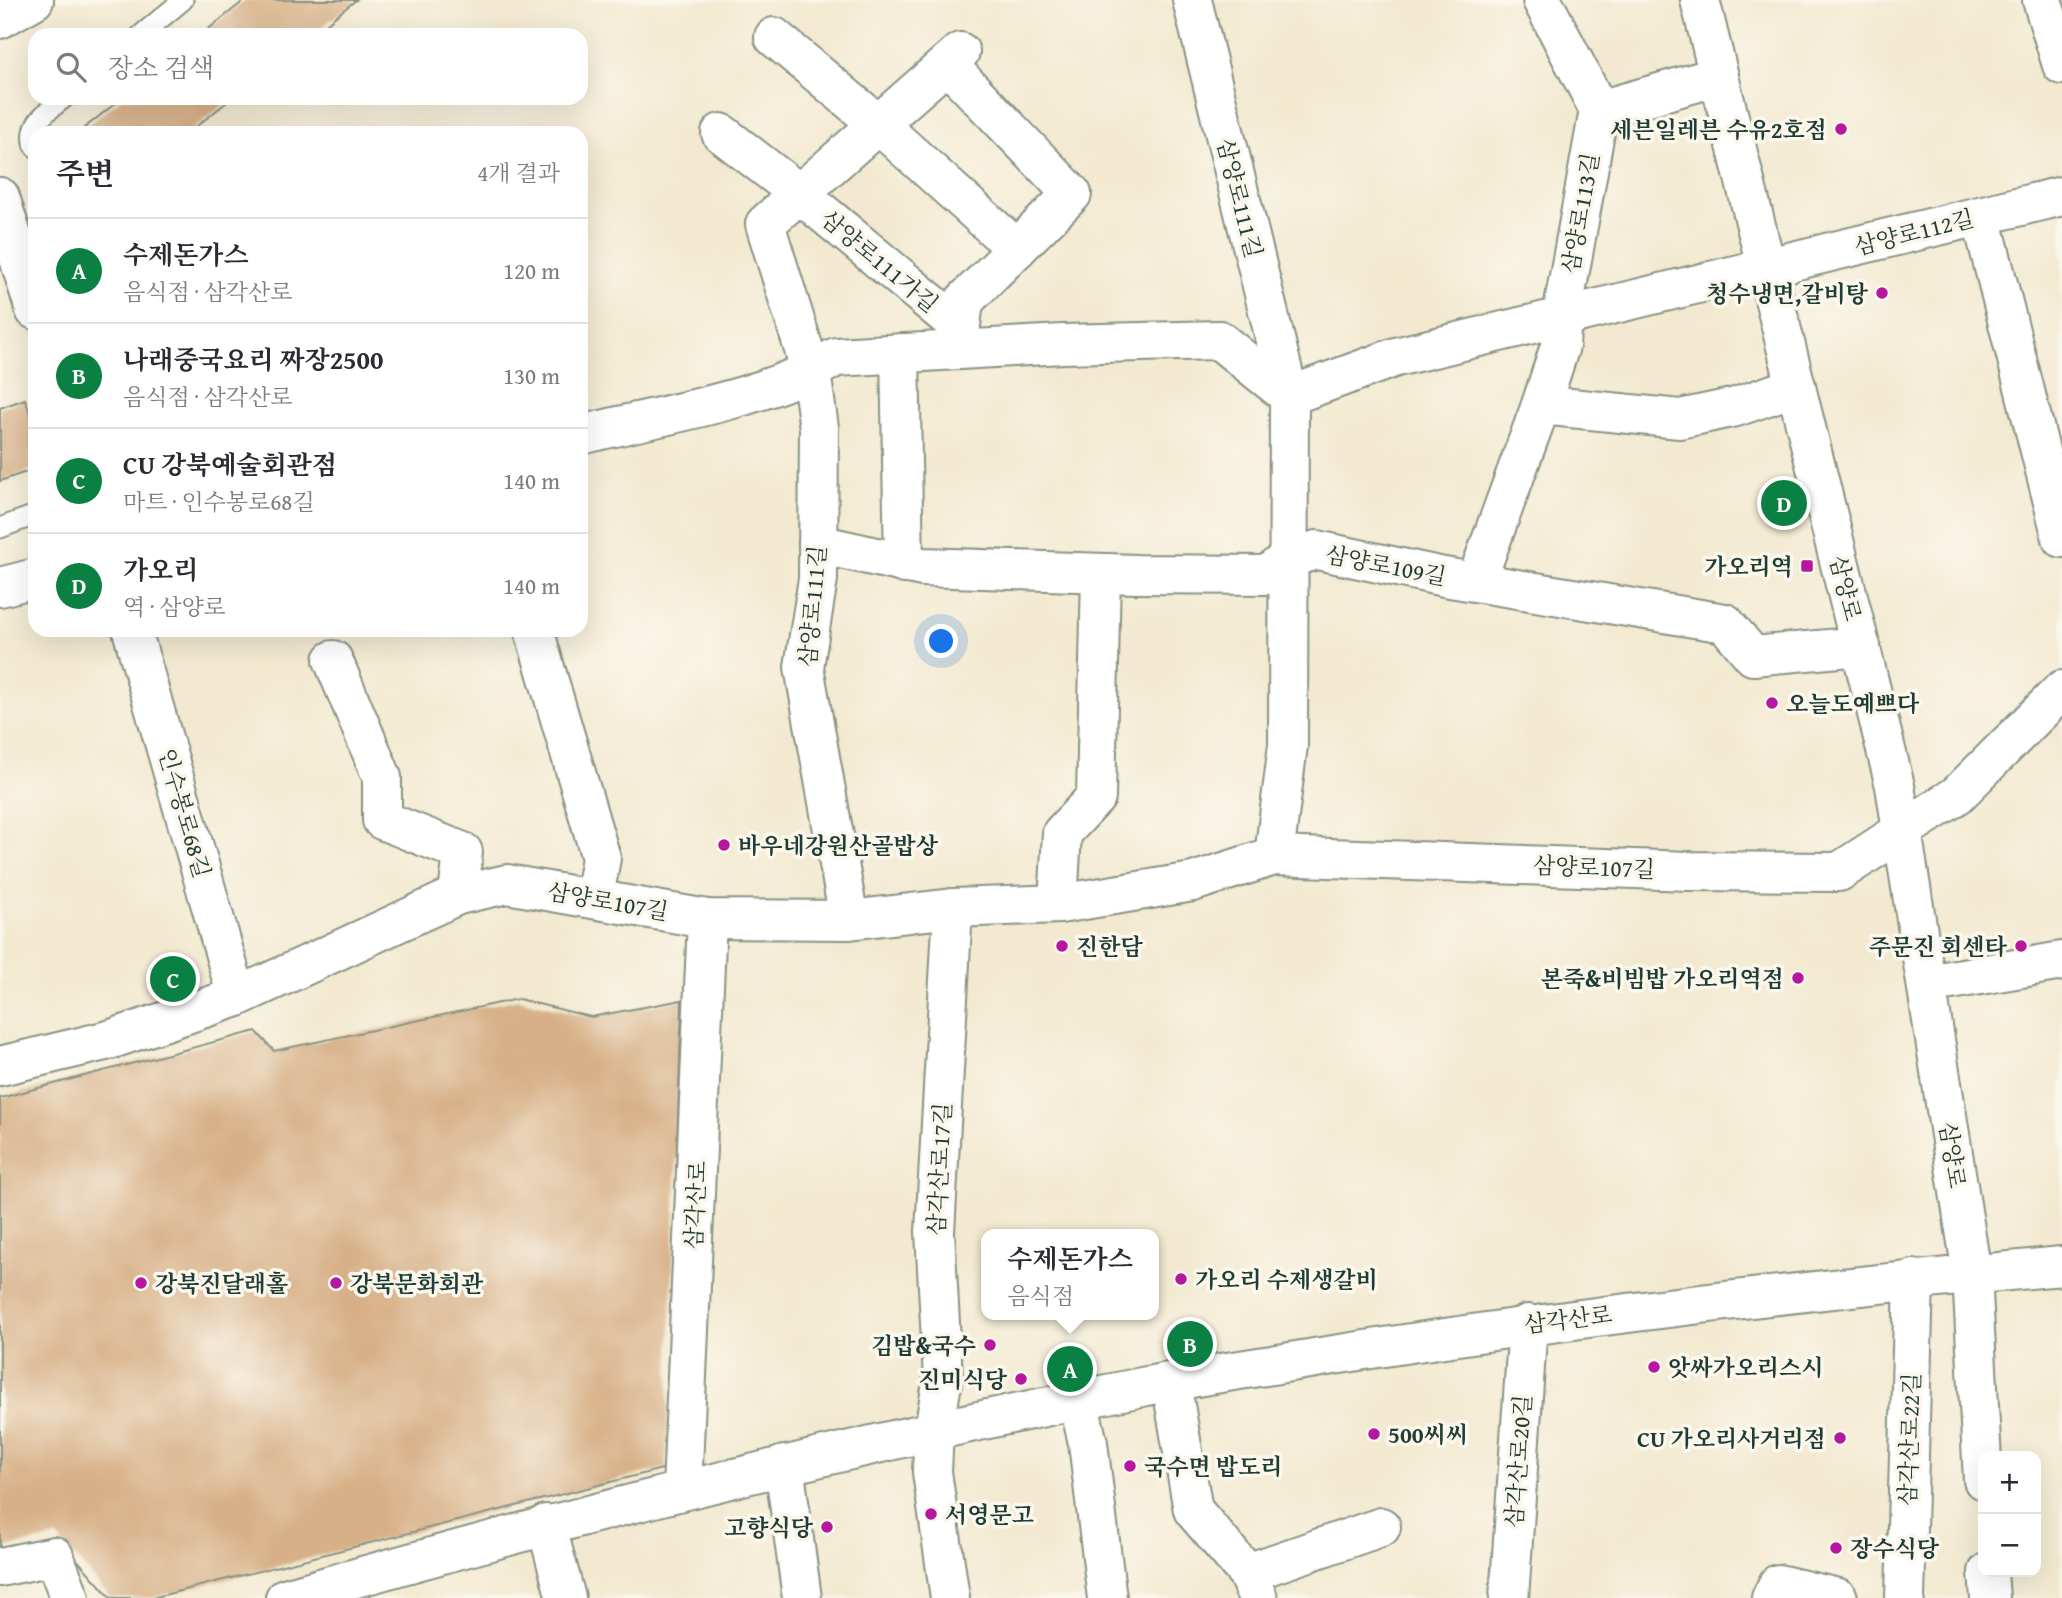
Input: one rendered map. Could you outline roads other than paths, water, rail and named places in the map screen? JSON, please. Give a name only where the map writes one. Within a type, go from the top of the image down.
[{"type":"street","name":"삼양로111길","points":[[1192,0],[1289,396]]},
{"type":"street","points":[[1542,0],[1599,110],[1719,76]]},
{"type":"street","name":"삼양로","points":[[1700,0],[1895,786],[1972,1274],[1981,1451]]},
{"type":"street","points":[[2042,0],[2062,65]]},
{"type":"street","points":[[774,37],[878,124],[1017,249],[964,301],[959,339]]},
{"type":"street","name":"삼양로111가길","points":[[811,372],[765,224],[953,58],[1072,194],[1017,249]]},
{"type":"street","name":"삼양로113길","points":[[1562,315],[1599,110]]},
{"type":"street","points":[[720,133],[800,194]]},
{"type":"street","name":"삼양로111가길","points":[[800,194],[959,339]]},
{"type":"street","name":"삼양로112길","points":[[1766,267],[2062,196]]},
{"type":"street","points":[[0,197],[28,287]]},
{"type":"street","points":[[1980,216],[2062,538]]},
{"type":"street","points":[[1289,396],[1396,357],[1766,267]]},
{"type":"street","points":[[1476,582],[1541,405],[1560,345],[1562,315]]},
{"type":"street","points":[[588,433],[771,388],[811,372],[836,357],[900,354],[959,339],[1219,340],[1289,396]]},
{"type":"street","points":[[900,354],[904,564]]},
{"type":"street","name":"삼양로111길","points":[[811,372],[819,428],[818,579],[804,667],[849,920]]},
{"type":"street","points":[[1541,405],[1680,419],[1736,407],[1796,386]]},
{"type":"street","points":[[1274,856],[1288,745],[1289,396]]},
{"type":"street","name":"삼양로109길","points":[[818,544],[922,567],[1267,575],[1288,558],[1317,550],[1476,582],[1725,623],[1753,656],[1861,646]]},
{"type":"street","points":[[1058,904],[1062,833],[1096,797],[1101,573]]},
{"type":"street","points":[[0,587],[28,580]]},
{"type":"street","name":"인수봉로68길","points":[[134,637],[237,997]]},
{"type":"street","points":[[536,637],[601,858],[594,897]]},
{"type":"street","points":[[0,1066],[108,1040],[237,997],[458,894],[463,852],[382,820],[382,777],[332,660]]},
{"type":"street","points":[[1903,831],[1957,795],[2062,690]]},
{"type":"street","name":"삼양로107길","points":[[458,894],[507,884],[594,897],[708,919],[849,920],[953,908],[1058,904],[1193,882],[1274,856],[1690,871],[1839,872],[1903,831]]},
{"type":"street","name":"삼각산로17길","points":[[934,1429],[943,1378],[935,1232],[953,908]]},
{"type":"street","name":"삼각산로","points":[[682,1490],[708,919]]},
{"type":"street","points":[[1927,985],[2062,961]]},
{"type":"street","name":"삼각산로","points":[[285,1598],[326,1592],[546,1524],[784,1465],[934,1429],[1171,1382],[1528,1324],[1914,1279],[2062,1266]]},
{"type":"street","name":"삼각산로22길","points":[[1905,1598],[1914,1279]]},
{"type":"street","name":"삼각산로20길","points":[[1509,1598],[1528,1324]]},
{"type":"street","points":[[1171,1382],[1193,1510],[1253,1585],[1381,1527]]},
{"type":"street","points":[[1078,1400],[1088,1443],[1107,1598]]},
{"type":"street","points":[[934,1429],[932,1472],[950,1598]]},
{"type":"street","points":[[784,1465],[802,1598]]},
{"type":"street","points":[[546,1524],[566,1598]]},
{"type":"street","points":[[0,1567],[54,1556],[71,1598]]},
{"type":"street","points":[[1988,1577],[1990,1598]]},
{"type":"street","points":[[1771,1598],[1778,1584],[1838,1598]]},
{"type":"lane","points":[[149,28],[183,0]]},
{"type":"lane","points":[[34,126],[38,118],[55,105]]},
{"type":"lane","points":[[0,528],[28,518]]},
{"type":"place","name":"세븐일레븐 수유2호점","points":[[1841,129]]},
{"type":"place","name":"청수냉면,갈비탕","points":[[1882,293]]},
{"type":"place","name":"가오리","points":[[1784,503]]},
{"type":"place","name":"가오리역","points":[[1807,566]]},
{"type":"place","name":"오늘도예쁘다","points":[[1772,703]]},
{"type":"place","name":"바우네강원산골밥상","points":[[724,845]]},
{"type":"place","name":"진한담","points":[[1062,946]]},
{"type":"place","name":"주문진 회센타","points":[[2021,946]]},
{"type":"place","name":"본죽&비빔밥 가오리역점","points":[[1798,978]]},
{"type":"place","name":"CU 강북예술회관점","points":[[173,979]]},
{"type":"place","name":"가오리 수제생갈비","points":[[1181,1279]]},
{"type":"place","name":"강북진달래홀","points":[[141,1283]]},
{"type":"place","name":"강북문화회관","points":[[336,1283]]},
{"type":"place","name":"나래중국요리 짜장2500","points":[[1190,1344]]},
{"type":"place","name":"김밥&국수","points":[[990,1345]]},
{"type":"place","name":"앗싸가오리스시","points":[[1654,1367]]},
{"type":"place","name":"수제돈가스","points":[[1070,1369]]},
{"type":"place","name":"진미식당","points":[[1021,1379]]},
{"type":"place","name":"500씨씨","points":[[1374,1434]]},
{"type":"place","name":"CU 가오리사거리점","points":[[1840,1438]]},
{"type":"place","name":"국수면 밥도리","points":[[1130,1466]]},
{"type":"place","name":"서영문고","points":[[931,1514]]},
{"type":"place","name":"고향식당","points":[[827,1527]]},
{"type":"place","name":"장수식당","points":[[1836,1548]]}]
